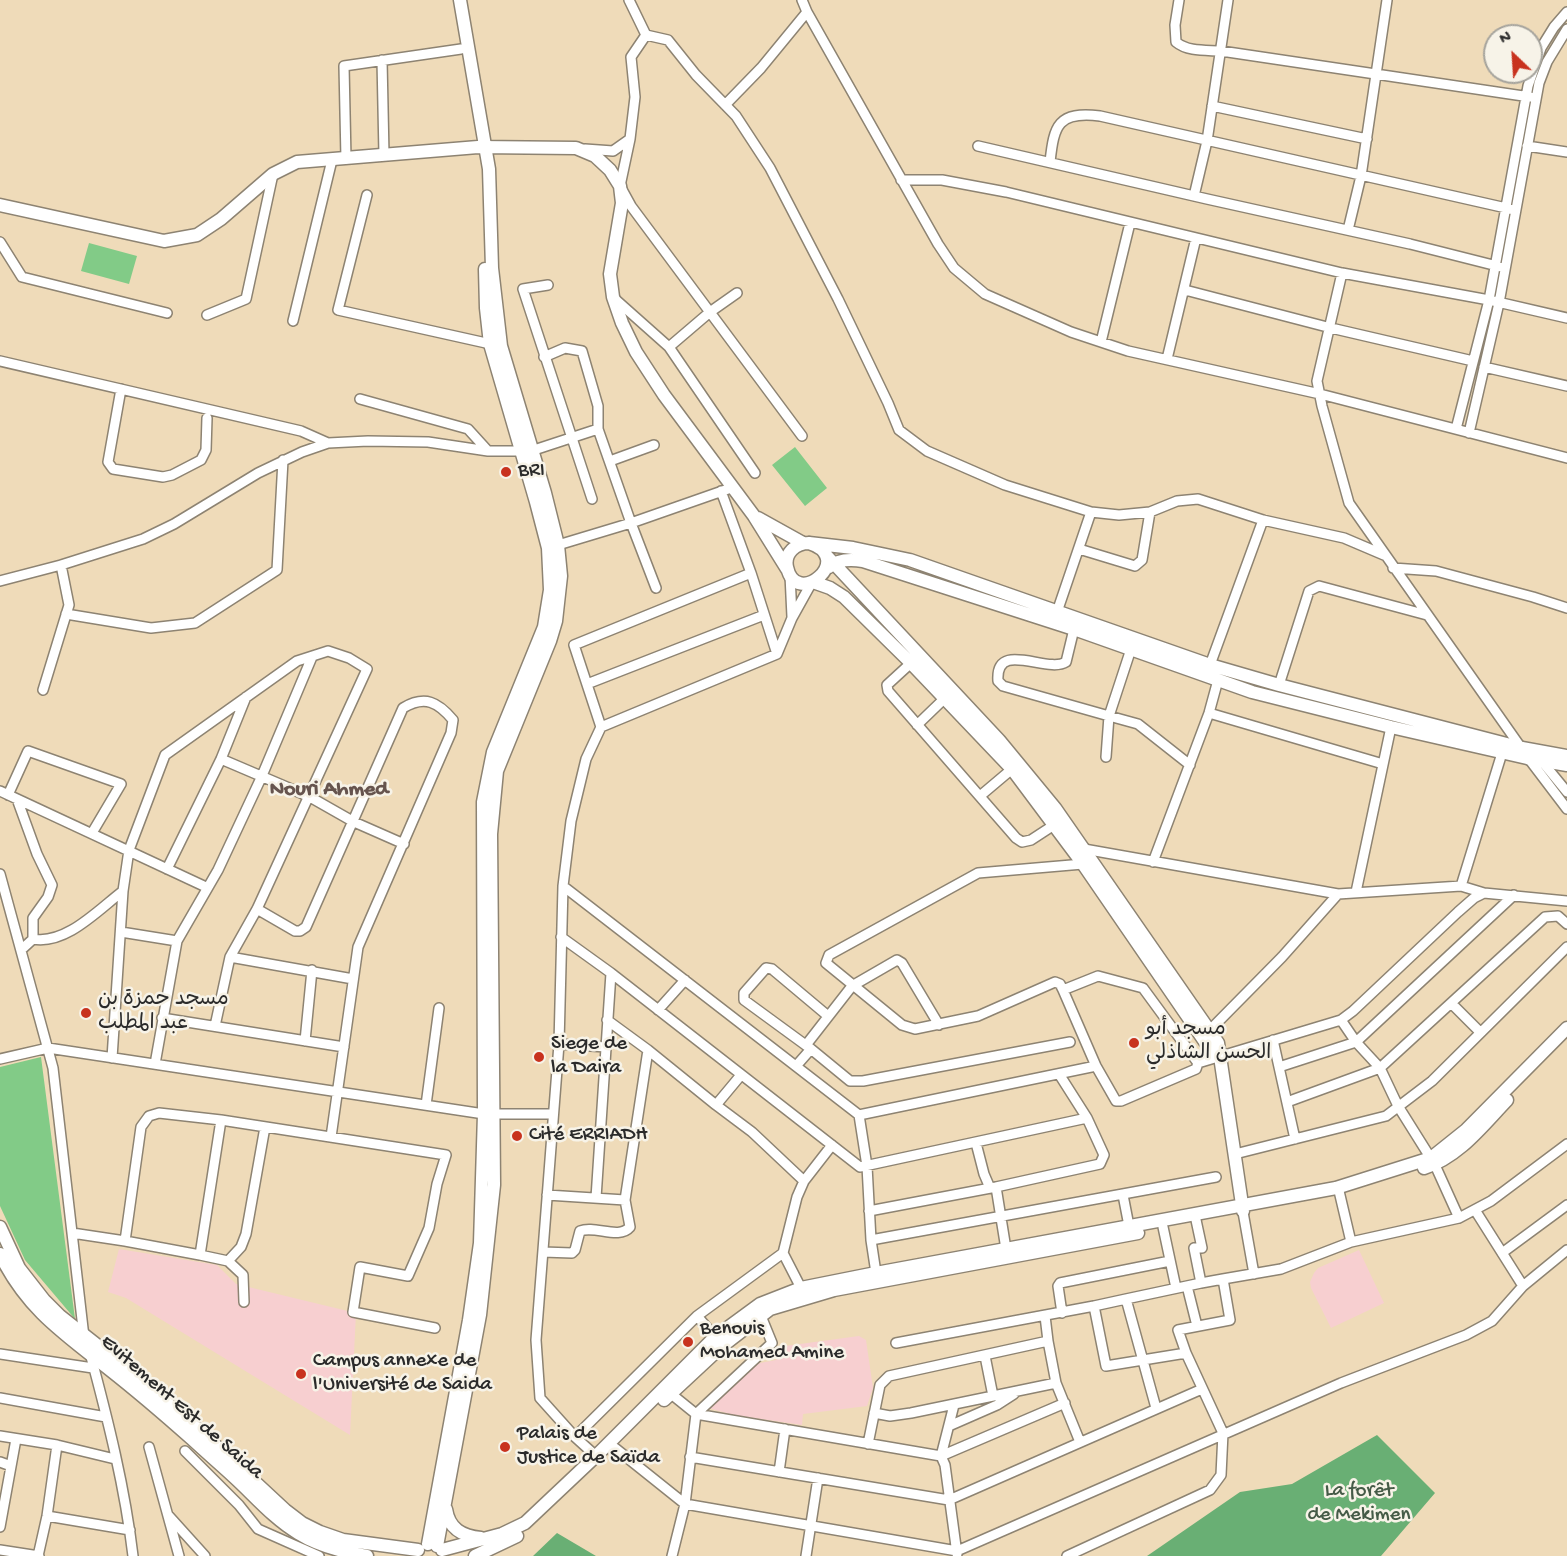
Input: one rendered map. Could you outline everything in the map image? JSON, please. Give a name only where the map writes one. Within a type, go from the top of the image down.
[{"type":"main road","points":[[453,0],[482,147]]},
{"type":"main road","points":[[431,1550],[479,1252],[489,1113],[491,834],[494,787],[502,754],[538,671],[556,621],[561,576],[558,545],[526,450],[486,308],[482,147],[460,0]]},
{"type":"main road","points":[[0,205],[164,241],[197,235],[220,219],[273,174],[297,162],[482,147],[576,148],[595,156],[610,171],[620,186],[622,203],[610,274],[613,297],[622,323],[636,352],[726,489],[754,516],[797,581],[812,582],[830,588],[844,597],[911,663],[1012,769],[1083,864],[1210,1049],[1221,1057]]},
{"type":"main road","points":[[431,1550],[444,1502],[472,1360],[487,1266],[494,1185],[489,1113],[483,802],[493,752],[544,627],[550,590],[548,548],[526,450]]},
{"type":"main road","points":[[754,516],[811,545],[825,555],[829,566],[999,740],[1055,808],[1084,849],[1218,1043],[1242,1208]]},
{"type":"main road","points":[[789,572],[787,558],[793,548],[811,545],[854,548],[910,560],[1210,665],[1522,748],[1567,756]]},
{"type":"main road","points":[[812,582],[821,577],[829,566],[845,560],[863,561],[1074,629],[1252,692],[1502,753],[1567,765]]},
{"type":"main road","points":[[475,1556],[531,1528],[670,1393],[760,1316],[780,1306],[834,1290],[1072,1246],[1196,1220],[1336,1188],[1433,1161],[1567,1028]]},
{"type":"main road","points":[[0,1227],[19,1268],[60,1316],[193,1425],[270,1497],[302,1522],[320,1532],[343,1540],[431,1550],[485,1539],[508,1532],[525,1522],[596,1456],[715,1337],[760,1304],[801,1288],[876,1273],[1377,1183],[1453,1154],[1478,1131],[1567,1037]]},
{"type":"main road","name":"Evitement Est de Saida","points":[[0,1254],[10,1274],[35,1308],[52,1325],[192,1439],[263,1505],[296,1532],[315,1543],[365,1556]]},
{"type":"main road","points":[[444,1502],[447,1518],[454,1528],[468,1537],[485,1539]]},
{"type":"street","points":[[629,0],[646,35]]},
{"type":"street","points":[[802,0],[938,244],[954,267],[985,294],[1015,309],[1101,342],[1320,394],[1567,458]]},
{"type":"street","points":[[1179,0],[1175,25],[1176,42],[1182,47],[1531,97]]},
{"type":"street","points":[[1194,196],[1207,141],[1228,0]]},
{"type":"street","points":[[1348,230],[1361,176],[1387,0]]},
{"type":"street","points":[[725,105],[761,68],[807,12]]},
{"type":"street","points":[[1511,210],[1527,146],[1531,97],[1528,86],[1541,48],[1567,12]]},
{"type":"street","points":[[1468,433],[1484,367],[1531,97],[1547,62],[1567,29]]},
{"type":"street","points":[[646,35],[668,40],[696,75],[736,116],[770,168],[838,299],[899,430],[927,451],[1005,485],[1091,512],[1119,515],[1150,512],[1177,501],[1198,500],[1263,520],[1344,538],[1384,555]]},
{"type":"street","points":[[646,35],[631,57],[636,97],[620,186],[632,206],[802,436]]},
{"type":"street","points":[[346,159],[344,66],[461,49]]},
{"type":"street","points":[[382,60],[384,155]]},
{"type":"street","points":[[1212,106],[1367,139]]},
{"type":"street","points":[[1050,162],[1053,135],[1058,127],[1070,117],[1083,114],[1511,210]]},
{"type":"street","points":[[576,148],[613,151],[630,139]]},
{"type":"street","points":[[978,146],[1500,267]]},
{"type":"street","points":[[1527,146],[1567,152]]},
{"type":"street","points":[[292,321],[332,160]]},
{"type":"street","points":[[207,315],[246,299],[273,174]]},
{"type":"street","points":[[901,180],[942,180],[1017,194],[1342,273],[1567,318]]},
{"type":"street","points":[[367,195],[338,309],[495,345]]},
{"type":"street","points":[[1101,342],[1130,223]]},
{"type":"street","points":[[1167,359],[1196,238]]},
{"type":"street","points":[[0,242],[22,277],[167,313]]},
{"type":"street","points":[[1342,273],[1317,381],[1349,503],[1529,759],[1567,809]]},
{"type":"street","points":[[548,285],[523,290],[592,499]]},
{"type":"street","points":[[1185,290],[1331,328],[1473,361]]},
{"type":"street","points":[[669,348],[710,312],[737,293]]},
{"type":"street","points":[[613,297],[669,348],[755,473]]},
{"type":"street","points":[[1456,429],[1473,361],[1494,302]]},
{"type":"street","points":[[544,357],[565,348],[582,351],[598,406],[598,429],[656,588]]},
{"type":"street","points":[[0,361],[301,431],[328,443]]},
{"type":"street","points":[[1484,367],[1567,386]]},
{"type":"street","points":[[122,389],[108,462],[113,470],[163,477],[172,475],[201,460],[206,450],[207,418]]},
{"type":"street","points":[[360,399],[468,429],[488,451]]},
{"type":"street","points":[[0,581],[126,546],[158,532],[283,460],[328,443],[428,442],[488,451],[526,450],[598,429]]},
{"type":"street","points":[[610,461],[654,445]]},
{"type":"street","points":[[66,614],[151,628],[195,623],[277,570],[283,460]]},
{"type":"street","points":[[558,545],[631,523],[726,489],[777,654]]},
{"type":"street","points":[[1057,612],[1091,512]]},
{"type":"street","points":[[1078,549],[1135,566],[1139,564],[1142,560],[1150,512]]},
{"type":"street","points":[[1210,665],[1263,520]]},
{"type":"street","points":[[43,690],[69,605],[61,565]]},
{"type":"street","points":[[1394,568],[1436,571],[1567,608]]},
{"type":"street","points":[[789,572],[792,618]]},
{"type":"street","points":[[601,727],[574,645],[751,573]]},
{"type":"street","points":[[596,1456],[575,1437],[540,1398],[537,1340],[559,1044],[563,886],[570,820],[586,759],[601,727],[777,654],[792,618],[812,582]]},
{"type":"street","points":[[1279,685],[1309,591],[1314,587],[1319,586],[1427,615]]},
{"type":"street","points":[[587,684],[764,615]]},
{"type":"street","points":[[1074,629],[1066,662],[1055,667],[1014,658],[1004,663],[999,669],[998,681],[1003,686],[1138,724],[1190,765]]},
{"type":"street","points":[[1106,757],[1109,716],[1131,649]]},
{"type":"street","points":[[112,1058],[123,891],[129,850],[165,755],[297,662],[328,651],[349,658],[367,669],[257,909],[230,957],[215,1026]]},
{"type":"street","points":[[155,1064],[177,941],[206,887],[218,870],[261,778],[312,657]]},
{"type":"street","points":[[911,663],[887,685],[893,698],[1016,838],[1022,842],[1031,840],[1054,825]]},
{"type":"street","points":[[1153,862],[1209,713],[1218,680]]},
{"type":"street","points":[[167,869],[221,759],[246,697]]},
{"type":"street","points":[[917,725],[945,698]]},
{"type":"street","points":[[257,909],[295,932],[306,927],[403,708],[413,702],[424,700],[442,707],[453,720],[452,733],[358,947],[331,1137]]},
{"type":"street","points":[[1209,713],[1383,764]]},
{"type":"street","points":[[1356,892],[1391,727]]},
{"type":"street","points":[[1522,748],[1543,761],[1567,792]]},
{"type":"street","points":[[21,950],[33,939],[33,918],[48,897],[52,885],[9,795],[28,751],[121,784],[92,833]]},
{"type":"street","points":[[1461,886],[1502,753]]},
{"type":"street","points":[[221,759],[310,797],[354,822],[404,844]]},
{"type":"street","points":[[980,795],[1012,769]]},
{"type":"street","points":[[9,795],[206,887]]},
{"type":"street","points":[[1084,849],[1338,894],[1461,886],[1485,893],[1567,901]]},
{"type":"street","points":[[1083,864],[978,873],[829,955],[826,963],[902,1025],[915,1029],[978,1016],[1055,982],[1060,984],[1096,1066],[1116,1101],[1122,1101],[1196,1069],[1198,1063]]},
{"type":"street","points":[[0,874],[53,1068],[83,1334],[116,1459],[133,1556]]},
{"type":"street","points":[[563,886],[859,1115],[867,1166],[871,1240],[876,1273]]},
{"type":"street","points":[[33,939],[42,941],[58,937],[79,926],[123,891]]},
{"type":"street","points":[[1198,1063],[1341,1020],[1458,912],[1474,898],[1485,893]]},
{"type":"street","points":[[1209,1031],[1282,957],[1338,894]]},
{"type":"street","points":[[1279,1067],[1356,1042],[1514,895]]},
{"type":"street","points":[[1551,916],[1553,901]]},
{"type":"street","points":[[1287,1102],[1380,1068],[1545,917],[1558,916],[1567,924]]},
{"type":"street","points":[[121,932],[177,941]]},
{"type":"street","points":[[561,937],[611,973],[860,1167],[1087,1118]]},
{"type":"street","points":[[1235,1154],[1386,1116],[1432,1081],[1567,947]]},
{"type":"street","points":[[230,957],[353,979]]},
{"type":"street","points":[[796,1066],[828,1016],[852,986],[897,960],[900,961],[939,1025]]},
{"type":"street","points":[[828,1016],[772,969],[766,968],[744,993],[744,1000],[850,1081],[863,1081],[1070,1042]]},
{"type":"street","points":[[305,1041],[312,970]]},
{"type":"street","points":[[596,1198],[611,973]]},
{"type":"street","points":[[1063,990],[1098,976],[1143,988],[1198,1063]]},
{"type":"street","points":[[658,1010],[685,980]]},
{"type":"street","points":[[1452,1004],[1480,1032]]},
{"type":"street","points":[[426,1106],[439,1008]]},
{"type":"street","points":[[162,1018],[344,1047]]},
{"type":"street","points":[[608,1020],[752,1132],[804,1181]]},
{"type":"street","points":[[1341,1020],[1356,1042],[1380,1068],[1398,1106],[1433,1161],[1459,1218]]},
{"type":"street","points":[[1273,1040],[1295,1139]]},
{"type":"street","points":[[559,1044],[606,1047]]},
{"type":"street","points":[[0,1059],[48,1048],[426,1106],[489,1113],[553,1114]]},
{"type":"street","points":[[543,1252],[573,1253],[580,1231],[586,1228],[622,1233],[628,1231],[630,1227],[625,1200],[648,1050]]},
{"type":"street","points":[[859,1115],[1096,1066]]},
{"type":"street","points":[[869,1211],[1100,1164],[1104,1155],[1087,1118],[1059,1074]]},
{"type":"street","points":[[716,1105],[741,1075]]},
{"type":"street","points":[[125,1241],[141,1127],[149,1116],[159,1113],[265,1126],[446,1155],[437,1184],[429,1228],[408,1276],[360,1268],[353,1312],[435,1328]]},
{"type":"street","points":[[200,1255],[221,1120]]},
{"type":"street","points":[[228,1261],[241,1247],[246,1234],[265,1126]]},
{"type":"street","points":[[976,1143],[984,1174],[993,1187],[1006,1249]]},
{"type":"street","points":[[896,1343],[1281,1269],[1351,1242],[1459,1218],[1491,1201],[1567,1144]]},
{"type":"street","points":[[575,1437],[697,1316],[783,1253],[797,1197],[804,1181],[832,1145]]},
{"type":"street","points":[[871,1240],[1216,1177]]},
{"type":"street","points":[[1339,1191],[1351,1242]]},
{"type":"street","points":[[547,1195],[625,1200]]},
{"type":"street","points":[[1123,1195],[1129,1226]]},
{"type":"street","points":[[1502,1253],[1567,1205]]},
{"type":"street","points":[[1242,1208],[1254,1274]]},
{"type":"street","points":[[1475,1210],[1523,1286]]},
{"type":"street","points":[[1196,1220],[1202,1248],[1194,1248],[1201,1283]]},
{"type":"street","points":[[1163,1227],[1176,1288]]},
{"type":"street","points":[[72,1233],[228,1261],[243,1275],[244,1302]]},
{"type":"street","points":[[615,1448],[685,1504],[957,1553],[1223,1433],[1341,1383],[1467,1335],[1492,1321],[1523,1286],[1567,1250]]},
{"type":"street","points":[[783,1253],[801,1288]]},
{"type":"street","points":[[1062,1312],[1058,1286],[1060,1283],[1170,1261]]},
{"type":"street","points":[[1067,1556],[1210,1490],[1221,1475],[1223,1433],[1186,1353],[1178,1330],[1230,1320],[1223,1280]]},
{"type":"street","points":[[1187,1286],[1197,1326]]},
{"type":"street","points":[[1126,1299],[1156,1408]]},
{"type":"street","points":[[1094,1306],[1106,1366],[1186,1353]]},
{"type":"street","points":[[697,1316],[715,1337]]},
{"type":"street","points":[[672,1556],[685,1504],[696,1414],[772,1343],[760,1316]]},
{"type":"street","points":[[1045,1316],[1056,1383],[1080,1442]]},
{"type":"street","points":[[868,1444],[880,1385],[889,1376],[1048,1341]]},
{"type":"street","points":[[0,1354],[93,1368]]},
{"type":"street","points":[[985,1356],[993,1396]]},
{"type":"street","points":[[874,1413],[890,1416],[1056,1383]]},
{"type":"street","points":[[690,1457],[950,1500],[1202,1389]]},
{"type":"street","points":[[949,1426],[997,1405],[1019,1390]]},
{"type":"street","points":[[670,1393],[696,1414],[941,1456],[1065,1403]]},
{"type":"street","points":[[0,1398],[106,1417]]},
{"type":"street","points":[[954,1405],[941,1456],[945,1465],[957,1553]]},
{"type":"street","points":[[779,1472],[785,1429]]},
{"type":"street","points":[[0,1437],[57,1445],[116,1459]]},
{"type":"street","points":[[0,1527],[16,1439]]},
{"type":"street","points":[[0,1550],[38,1556],[47,1516],[57,1445]]},
{"type":"street","points":[[149,1447],[179,1556]]},
{"type":"street","points":[[185,1451],[239,1505],[258,1528],[297,1552],[319,1556]]},
{"type":"street","points":[[0,1462],[11,1466]]},
{"type":"street","points":[[806,1556],[818,1478]]},
{"type":"street","points":[[168,1514],[205,1556]]},
{"type":"street","points":[[47,1516],[130,1530]]},
{"type":"shaded area","name":"Campus annexe de l'Université de Saida","points":[[119,1249],[217,1265],[236,1284],[356,1313],[350,1435],[126,1298],[108,1292]]},
{"type":"shaded area","points":[[1359,1250],[1384,1303],[1331,1328],[1310,1282],[1318,1268]]},
{"type":"shaded area","points":[[859,1336],[866,1340],[873,1388],[867,1406],[803,1414],[802,1425],[734,1415],[708,1408],[755,1364],[776,1360],[785,1346]]},
{"type":"green space","points":[[89,243],[137,256],[129,284],[81,271]]},
{"type":"green space","points":[[795,447],[827,488],[805,506],[772,465]]},
{"type":"green space","points":[[41,1057],[75,1319],[25,1260],[0,1206],[0,1067]]},
{"type":"green space","name":"La forêt de Mekimen","points":[[1377,1435],[1435,1493],[1381,1556],[1147,1556],[1240,1492],[1292,1484]]},
{"type":"green space","points":[[557,1533],[596,1556],[533,1556]]},
{"type":"place","name":"BRI","points":[[506,472]]},
{"type":"place","name":"مسجد حمزة بن عبد المطلب","points":[[86,1013]]},
{"type":"place","name":"مسجد أبو الحسن الشاذلي","points":[[1134,1043]]},
{"type":"place","name":"Siege de la Daira","points":[[539,1057]]},
{"type":"place","name":"Cité ERRIADH","points":[[517,1136]]},
{"type":"place","name":"Benouis Mohamed Amine","points":[[688,1342]]},
{"type":"place","name":"Campus annexe de l'Université de Saida","points":[[301,1374]]},
{"type":"place","name":"Palais de Justice de Saïda","points":[[505,1447]]},
{"type":"district","name":"Nouri Ahmed","points":[[329,791]]}]
